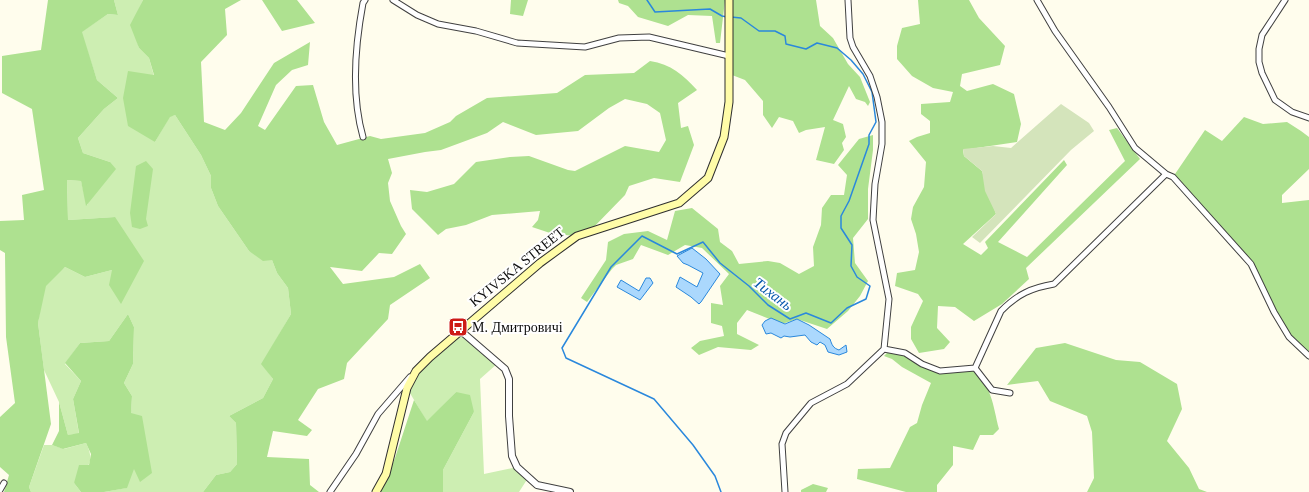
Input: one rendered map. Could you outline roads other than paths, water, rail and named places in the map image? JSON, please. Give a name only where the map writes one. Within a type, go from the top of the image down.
[{"type":"main road","name":"KYIVSKA STREET","points":[[376,492],[386,474],[407,388],[416,371],[540,263],[578,236],[679,203],[708,178],[724,137],[729,102],[729,0]]},
{"type":"street","points":[[363,137],[359,123],[356,95],[357,35],[363,3],[365,0]]},
{"type":"street","points":[[392,0],[438,24],[476,31],[518,43],[585,47],[618,38],[649,37],[729,56]]},
{"type":"street","points":[[785,492],[782,444],[786,433],[811,403],[847,384],[884,348],[889,299],[873,220],[875,184],[882,144],[882,122],[877,97],[870,76],[853,47],[850,38],[848,0]]},
{"type":"street","points":[[1037,0],[1055,31],[1109,107],[1135,148],[1144,158],[1166,174],[1173,177],[1251,264],[1274,312],[1289,337],[1309,356]]},
{"type":"street","points":[[1285,0],[1262,35],[1259,49],[1259,62],[1262,73],[1275,100],[1292,112],[1309,118]]},
{"type":"street","points":[[975,368],[1001,311],[1023,292],[1036,287],[1054,284],[1166,174]]},
{"type":"street","points":[[461,331],[505,369],[509,379],[509,416],[512,456],[518,467],[537,485],[570,492]]},
{"type":"street","points":[[884,348],[905,353],[922,364],[940,371],[975,368]]},
{"type":"street","points":[[975,368],[992,390],[1010,393]]},
{"type":"street","points":[[330,492],[356,454],[378,414],[416,371]]},
{"type":"street","points":[[0,490],[4,483]]},
{"type":"water","points":[[692,248],[706,259],[720,274],[699,304],[676,287],[680,277],[697,287],[703,273],[683,263],[677,256]]},
{"type":"water","points":[[646,278],[650,278],[653,283],[640,300],[617,287],[621,280],[639,291]]},
{"type":"water","points":[[771,318],[785,324],[797,319],[830,339],[835,348],[839,350],[846,345],[847,352],[839,355],[828,352],[825,345],[820,342],[817,345],[811,342],[805,335],[790,337],[784,336],[781,338],[771,333],[766,334],[762,325],[765,321]]},
{"type":"waterway","name":"Тихань","points":[[647,0],[655,12],[710,9],[722,16],[727,17]]},
{"type":"waterway","name":"Тихань","points":[[721,492],[715,476],[693,445],[654,399],[566,358],[562,348],[611,267],[642,236],[677,254],[703,242],[720,263],[749,286],[768,305],[790,319],[806,313],[831,323],[847,308],[866,299],[870,286],[857,277],[851,266],[852,245],[841,228],[841,216],[849,201],[869,144],[869,135],[876,122],[872,92],[863,74],[851,60],[837,48],[817,43],[806,49],[786,44],[785,36],[775,31],[759,31],[741,18],[731,17]]},
{"type":"place","name":"М. Дмитровичі","points":[[458,327]]}]
